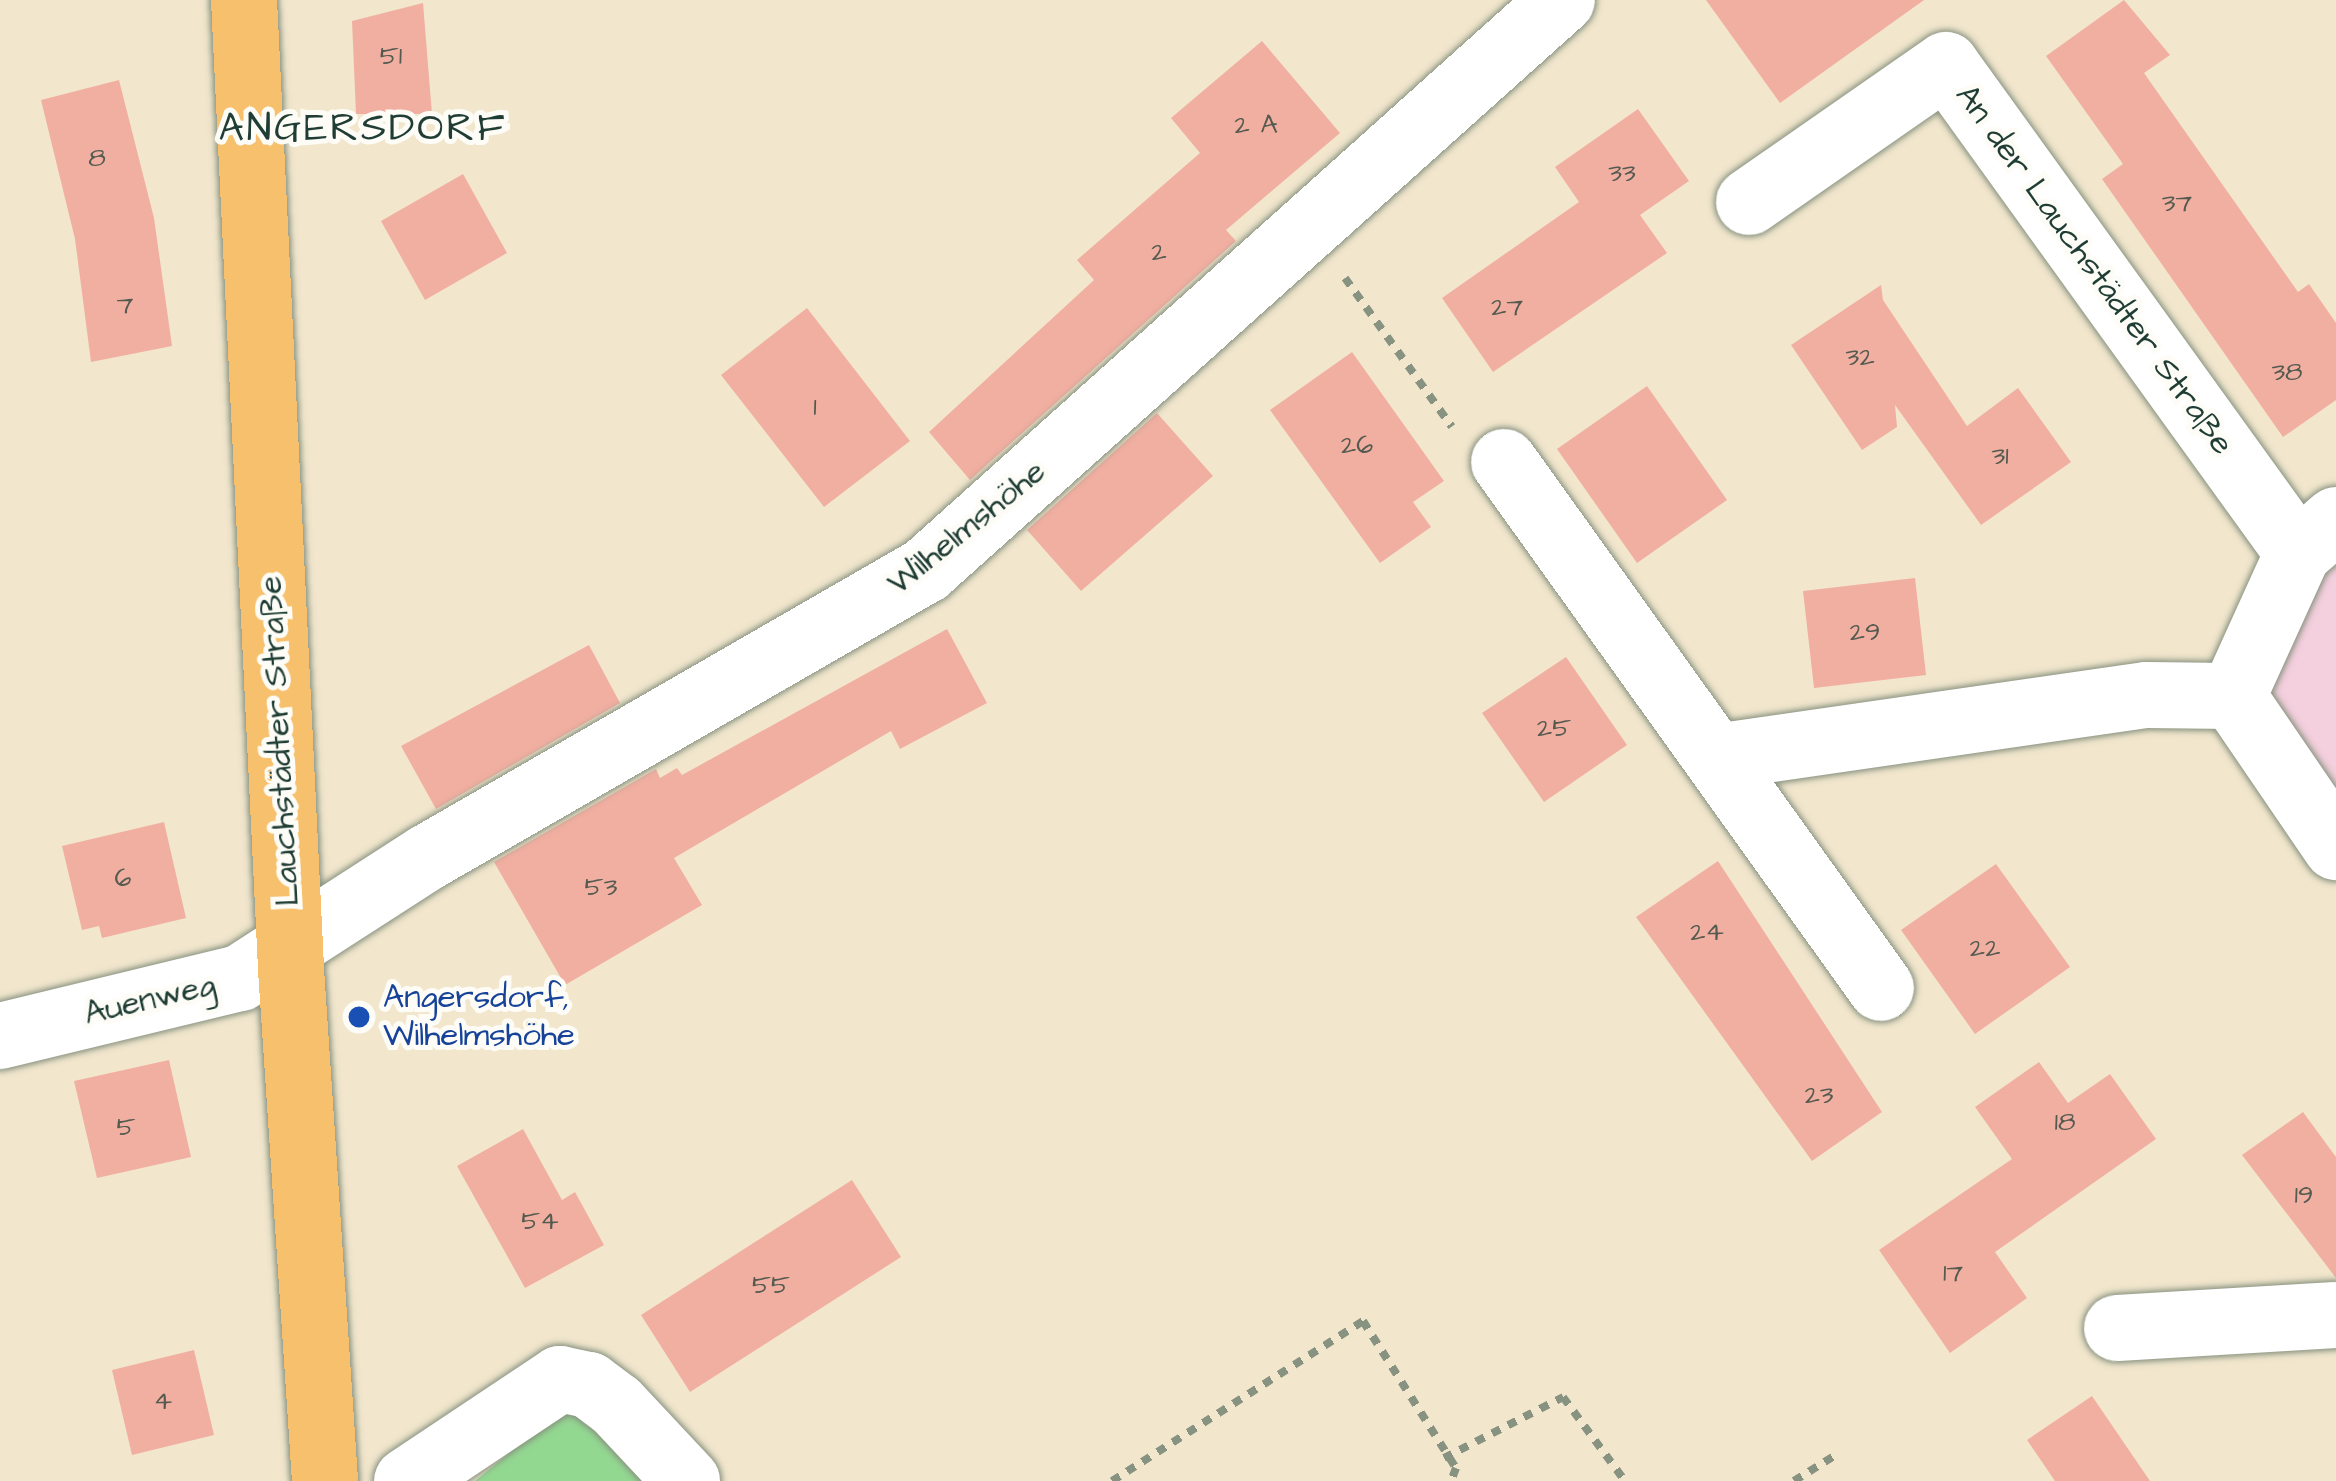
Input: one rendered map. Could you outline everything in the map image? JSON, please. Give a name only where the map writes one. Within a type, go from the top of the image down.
[{"type":"main road","name":"Lauchstädter Straße","points":[[244,0],[290,944],[325,1481]]},
{"type":"street","name":"Wilhelmshöhe","points":[[290,944],[428,856],[926,570],[1562,0]]},
{"type":"street","name":"An der Lauchstädter Straße","points":[[1749,202],[1946,65],[2317,536],[2233,696]]},
{"type":"street","points":[[1504,462],[1881,988]]},
{"type":"street","points":[[1716,757],[2147,695],[2233,696],[2336,847]]},
{"type":"street","name":"Auenweg","points":[[0,1036],[240,978],[290,944]]},
{"type":"street","points":[[2117,1328],[2336,1315]]},
{"type":"street","points":[[407,1481],[560,1379],[589,1385],[616,1405],[687,1481]]},
{"type":"path","points":[[1309,229],[1468,449],[1504,462]]},
{"type":"path","points":[[1112,1481],[1363,1321],[1444,1458],[1456,1468],[1451,1481]]},
{"type":"path","points":[[1444,1458],[1563,1397],[1625,1481]]},
{"type":"path","points":[[1794,1481],[1834,1456]]},
{"type":"shaded area","points":[[2336,516],[2336,844],[2233,696]]},
{"type":"green space","points":[[572,1402],[669,1481],[475,1481]]},
{"type":"building","points":[[1706,0],[1924,0],[1780,103]]},
{"type":"building","points":[[2124,0],[2170,55],[2144,73],[2298,292],[2309,284],[2336,323],[2336,400],[2283,437],[2102,179],[2123,164],[2046,56]]},
{"type":"building","points":[[423,3],[432,114],[356,114],[352,21]]},
{"type":"building","points":[[1262,41],[1340,133],[1226,230],[1236,241],[970,480],[929,432],[1094,280],[1077,260],[1200,153],[1171,118]]},
{"type":"building","points":[[119,80],[154,218],[172,346],[91,362],[75,239],[41,100]]},
{"type":"building","points":[[1638,109],[1689,181],[1640,215],[1667,253],[1493,372],[1442,298],[1579,202],[1555,167]]},
{"type":"building","points":[[463,174],[507,253],[425,300],[381,221]]},
{"type":"building","points":[[1881,285],[1883,300],[1967,426],[2018,388],[2071,462],[1981,525],[1895,405],[1897,427],[1862,450],[1791,345]]},
{"type":"building","points":[[807,308],[910,441],[824,507],[721,375]]},
{"type":"building","points":[[1352,352],[1444,481],[1413,502],[1431,527],[1380,563],[1270,410]]},
{"type":"building","points":[[1647,386],[1727,500],[1637,563],[1557,449]]},
{"type":"building","points":[[1157,413],[1213,476],[1081,591],[1027,530]]},
{"type":"building","points":[[1915,578],[1926,675],[1814,688],[1803,591]]},
{"type":"building","points":[[947,629],[987,703],[900,749],[891,731],[674,858],[702,905],[565,985],[494,862],[656,769],[660,778],[677,768],[682,775]]},
{"type":"building","points":[[589,645],[620,703],[436,809],[401,746]]},
{"type":"building","points":[[1566,657],[1627,745],[1544,802],[1482,713]]},
{"type":"building","points":[[164,822],[186,918],[102,938],[99,926],[82,930],[62,846]]},
{"type":"building","points":[[1718,861],[1882,1112],[1812,1161],[1636,917]]},
{"type":"building","points":[[1996,864],[2070,967],[1975,1034],[1901,930]]},
{"type":"building","points":[[169,1060],[191,1157],[97,1178],[74,1081]]},
{"type":"building","points":[[2039,1062],[2068,1103],[2110,1074],[2156,1139],[1995,1252],[2027,1298],[1950,1353],[1879,1250],[2012,1159],[1975,1107]]},
{"type":"building","points":[[2303,1112],[2336,1157],[2336,1278],[2242,1155]]},
{"type":"building","points":[[523,1129],[562,1200],[575,1192],[604,1245],[525,1288],[457,1166]]},
{"type":"building","points":[[852,1180],[901,1257],[690,1392],[641,1315]]},
{"type":"building","points":[[194,1350],[214,1435],[132,1455],[112,1370]]},
{"type":"building","points":[[2092,1396],[2150,1481],[2055,1481],[2027,1440]]},
{"type":"place","name":"Angersdorf, Wilhelmshöhe","points":[[359,1017]]},
{"type":"district","name":"ANGERSDORF","points":[[363,129]]}]
